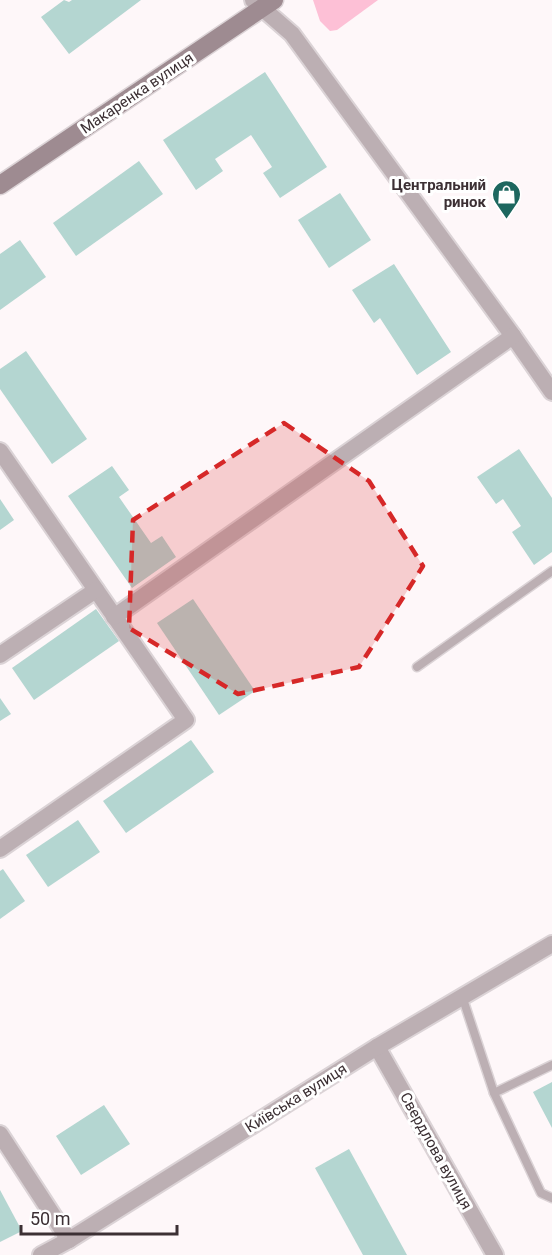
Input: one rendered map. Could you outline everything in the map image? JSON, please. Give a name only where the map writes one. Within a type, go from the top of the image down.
[{"type":"street","name":"Макаренка вулиця","points":[[0,186],[263,3]]},
{"type":"street","points":[[263,3],[291,34],[552,392]]},
{"type":"street","points":[[114,617],[513,336]]},
{"type":"street","points":[[0,451],[186,720],[0,849]]},
{"type":"street","points":[[0,655],[96,590]]},
{"type":"street","name":"Київська вулиця","points":[[41,1255],[69,1240],[377,1047],[552,944]]},
{"type":"street","name":"Свердлова вулиця","points":[[377,1047],[495,1255]]},
{"type":"street","points":[[0,1134],[69,1240]]},
{"type":"lane","points":[[417,667],[552,571]]},
{"type":"lane","points":[[462,996],[494,1094],[541,1193],[552,1198]]},
{"type":"lane","points":[[494,1094],[552,1065]]},
{"type":"highlighted area","points":[[284,423],[369,481],[423,566],[359,667],[238,694],[129,628],[133,520]]},
{"type":"shaded area","points":[[313,0],[378,0],[337,30],[330,31],[320,21]]},
{"type":"building","points":[[64,0],[69,2],[72,0],[141,0],[69,54],[41,17]]},
{"type":"building","points":[[265,72],[327,167],[280,198],[263,173],[272,167],[251,135],[215,159],[223,171],[196,190],[163,140]]},
{"type":"building","points":[[139,161],[163,194],[76,256],[53,223]]},
{"type":"building","points":[[340,193],[371,240],[329,268],[298,220]]},
{"type":"building","points":[[20,240],[46,277],[0,310],[0,254]]},
{"type":"building","points":[[394,264],[451,352],[417,375],[380,318],[374,323],[352,290]]},
{"type":"building","points":[[26,351],[87,439],[52,464],[0,389],[0,369]]},
{"type":"building","points":[[519,449],[552,498],[552,552],[534,565],[512,532],[521,526],[503,499],[496,504],[477,477]]},
{"type":"building","points":[[112,466],[129,490],[119,497],[151,543],[162,536],[176,557],[132,588],[68,496]]},
{"type":"building","points":[[0,499],[14,520],[0,530]]},
{"type":"building","points":[[193,599],[255,691],[219,715],[157,623]]},
{"type":"building","points":[[96,609],[119,641],[34,700],[12,668]]},
{"type":"building","points":[[0,698],[11,714],[0,721]]},
{"type":"building","points":[[191,740],[214,772],[126,833],[103,801]]},
{"type":"building","points":[[78,820],[100,852],[48,887],[26,855]]},
{"type":"building","points":[[3,869],[25,901],[0,919],[0,871]]},
{"type":"building","points":[[552,1082],[552,1128],[533,1092]]},
{"type":"building","points":[[104,1105],[130,1144],[81,1175],[56,1136]]},
{"type":"building","points":[[349,1149],[407,1255],[363,1255],[315,1168]]},
{"type":"building","points":[[0,1190],[22,1231],[0,1242]]},
{"type":"place","name":"Центральний ринок","points":[[507,220]]}]
